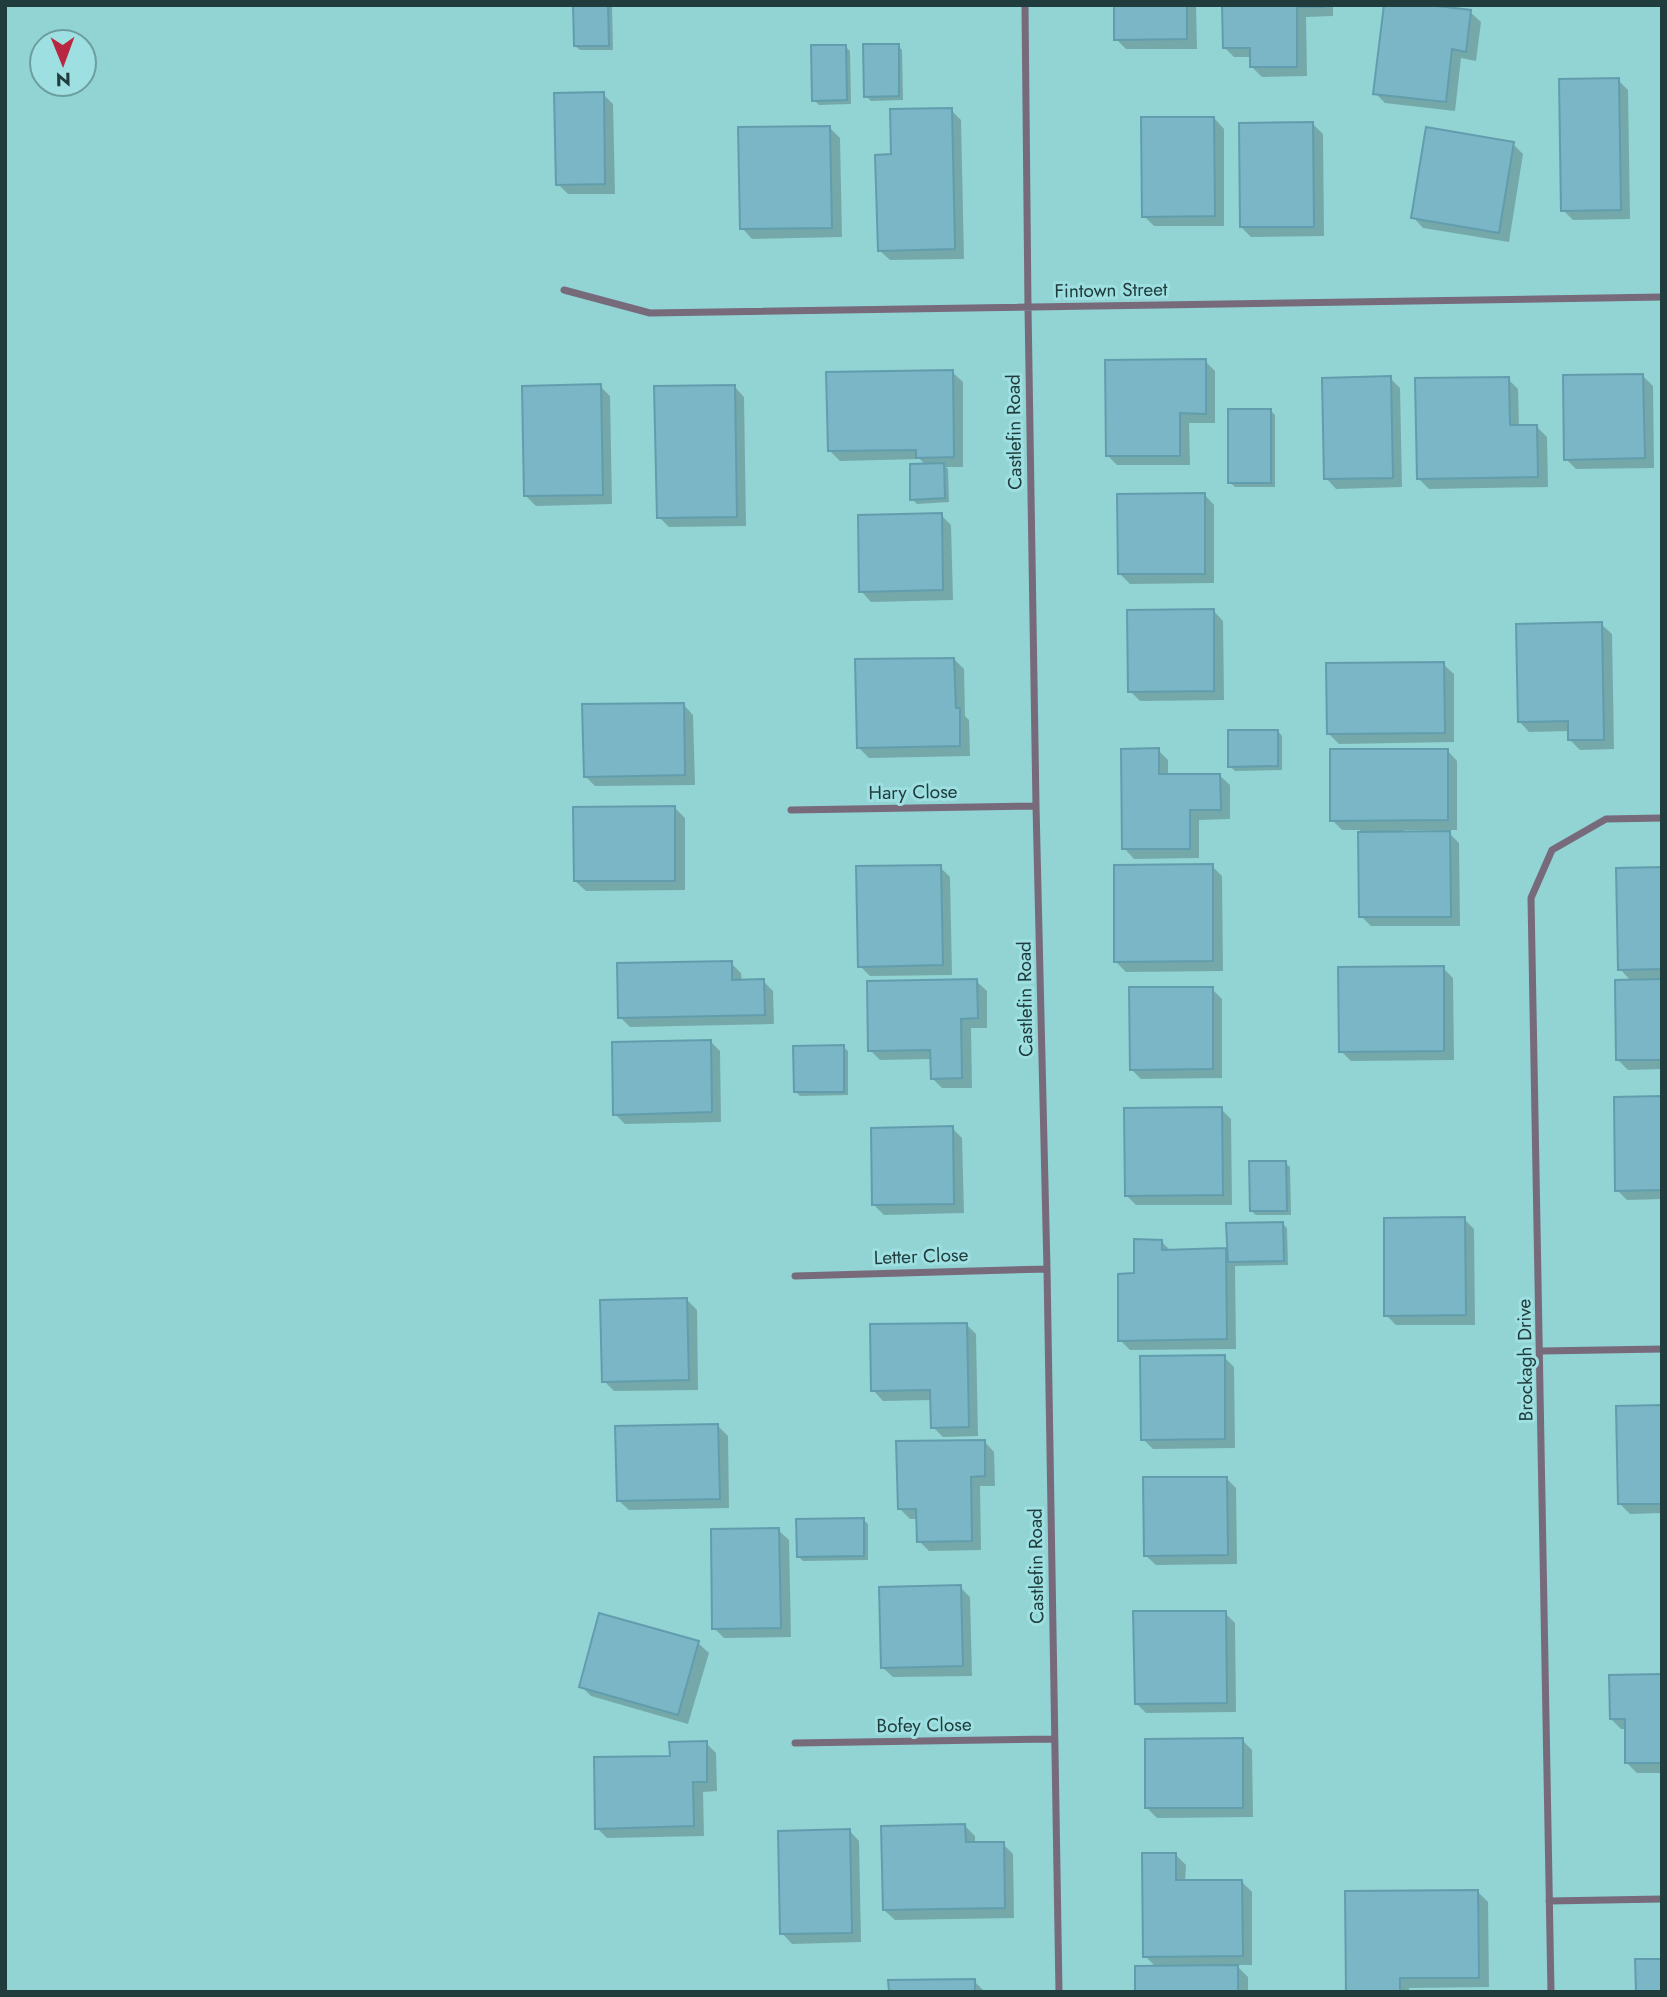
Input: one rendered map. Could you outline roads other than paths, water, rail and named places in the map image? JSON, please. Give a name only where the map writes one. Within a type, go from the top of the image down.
[{"type":"street","name":"Castlefin Road","points":[[1025,5],[1036,806],[1059,1992]]},
{"type":"street","name":"Fintown Street","points":[[564,290],[650,313],[1662,297]]},
{"type":"street","name":"Hary Close","points":[[791,810],[1036,806]]},
{"type":"street","name":"Brockagh Drive","points":[[1551,1992],[1531,898],[1552,850],[1605,819],[1662,818]]},
{"type":"street","name":"Letter Close","points":[[795,1276],[1047,1269]]},
{"type":"street","points":[[1541,1351],[1662,1349]]},
{"type":"street","name":"Bofey Close","points":[[795,1743],[1054,1739]]},
{"type":"street","points":[[1549,1901],[1662,1899]]}]
